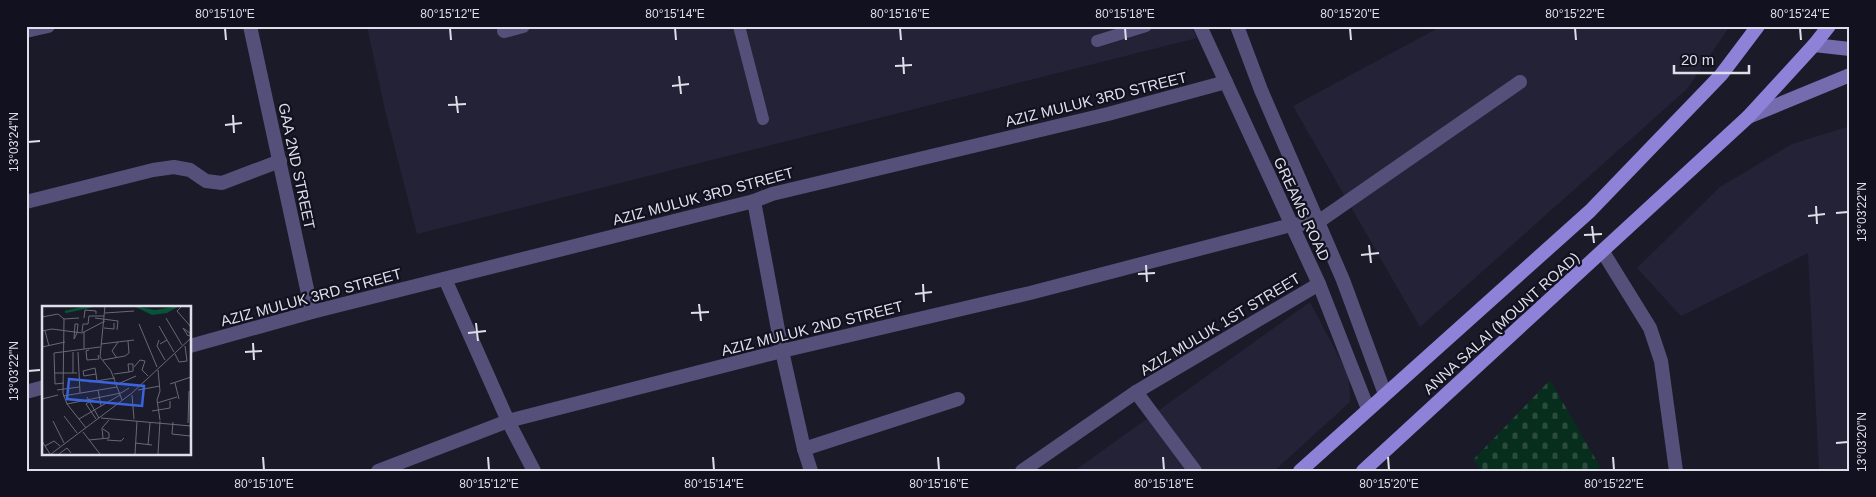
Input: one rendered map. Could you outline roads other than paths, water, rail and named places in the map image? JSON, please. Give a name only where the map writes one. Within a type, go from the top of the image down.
[{"type":"main road","name":"ANNA SALAI (MOUNT ROAD)","points":[[1300,471],[1590,211],[1721,75],[1758,26]]},
{"type":"main road","name":"ANNA SALAI (MOUNT ROAD)","points":[[1363,471],[1748,117],[1829,26]]},
{"type":"main road","points":[[1814,45],[1850,49]]},
{"type":"main road","points":[[1748,117],[1850,75]]},
{"type":"street","points":[[26,31],[48,26]]},
{"type":"street","name":"GAA 2ND STREET","points":[[250,26],[312,312]]},
{"type":"street","points":[[504,31],[523,26]]},
{"type":"street","name":"GREAMS ROAD","points":[[1200,26],[1319,284],[1368,409]]},
{"type":"street","name":"GREAMS ROAD","points":[[1237,26],[1261,90],[1343,280],[1385,394]]},
{"type":"street","name":"AZIZ MULUK 3RD STREET","points":[[191,346],[312,312],[772,194],[1108,114],[1226,82]]},
{"type":"street","points":[[1318,222],[1520,82]]},
{"type":"street","points":[[26,202],[174,166],[190,170],[206,181],[222,183],[280,162]]},
{"type":"street","points":[[754,200],[782,350],[804,449],[811,471]]},
{"type":"street","name":"AZIZ MULUK 2ND STREET","points":[[378,471],[508,421],[782,350],[1030,293],[1292,225],[1318,222]]},
{"type":"street","points":[[1603,252],[1650,328],[1661,361],[1676,471]]},
{"type":"street","points":[[445,279],[508,421],[534,471]]},
{"type":"street","name":"AZIZ MULUK 1ST STREET","points":[[1022,471],[1136,392],[1319,284]]},
{"type":"street","points":[[26,392],[42,388]]},
{"type":"street","name":"AZIZ MULUK 1ST STREET","points":[[1136,392],[1195,471]]},
{"type":"street","points":[[804,449],[958,399]]},
{"type":"lane","points":[[739,26],[763,119]]},
{"type":"lane","points":[[1097,41],[1146,26]]}]
